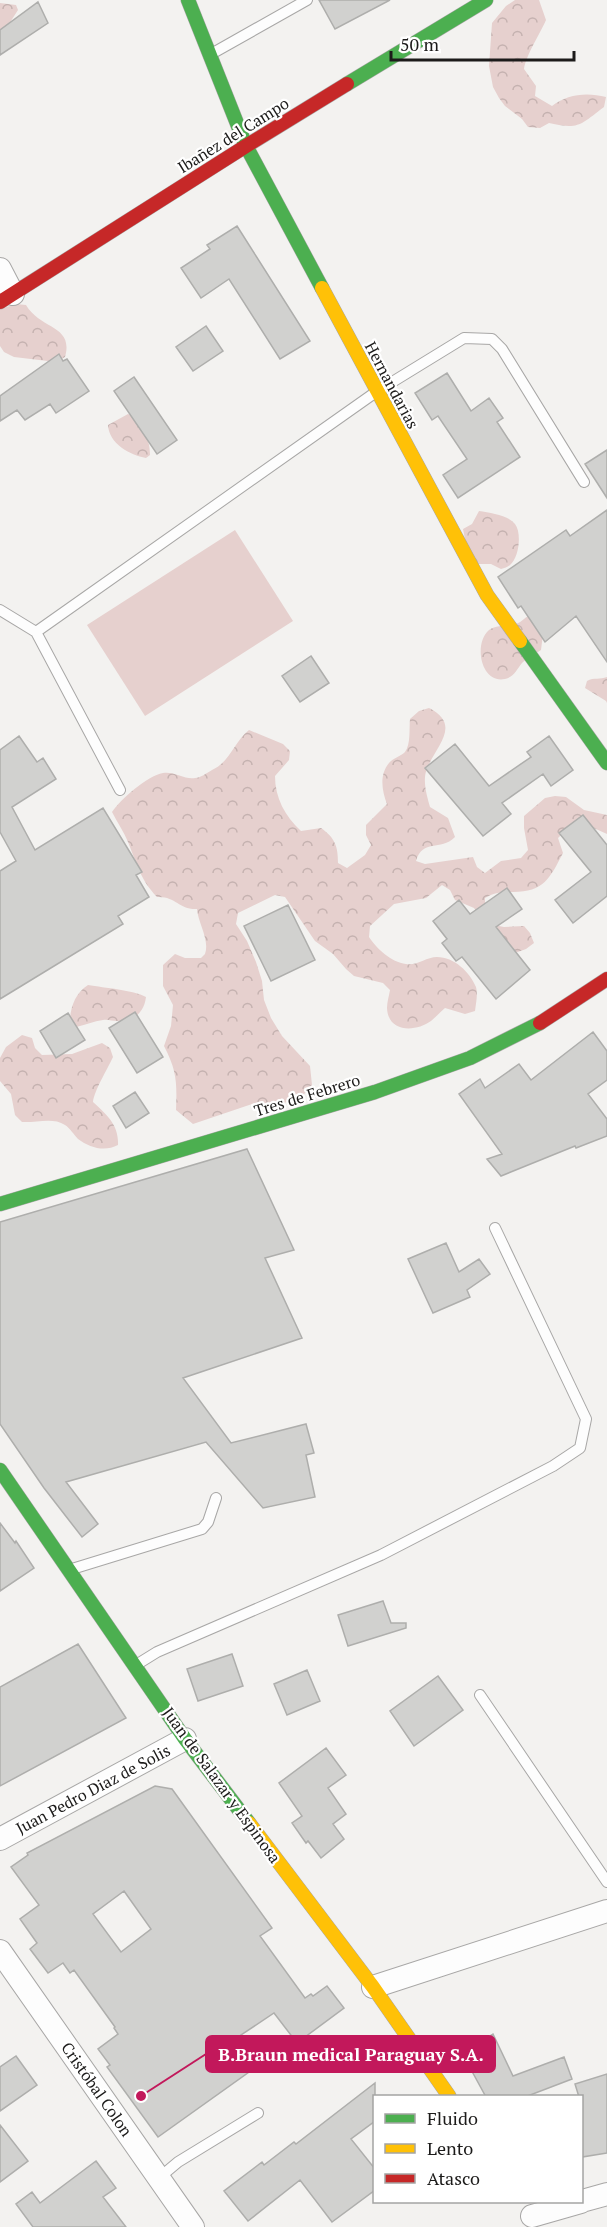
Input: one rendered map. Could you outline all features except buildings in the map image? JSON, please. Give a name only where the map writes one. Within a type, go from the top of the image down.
[{"type":"street","name":"Hernandarias","points":[[188,0],[246,146],[487,595],[607,763]]},
{"type":"street","name":"Ibañez del Campo","points":[[6,298],[246,146],[486,0]]},
{"type":"street","points":[[0,268],[6,298]]},
{"type":"street","name":"Tres de Febrero","points":[[0,1204],[375,1092],[470,1058],[545,1020],[607,979]]},
{"type":"street","name":"Juan de Salazar y Espinosa","points":[[0,1470],[185,1739],[373,1987],[448,2095]]},
{"type":"street","name":"Juan Pedro Diaz de Solis","points":[[0,1839],[185,1739]]},
{"type":"street","points":[[373,1987],[607,1911]]},
{"type":"street","name":"Cristóbal Colon","points":[[0,1951],[194,2227]]},
{"type":"street","points":[[583,2200],[607,2194]]},
{"type":"street","points":[[530,2215],[574,2203]]},
{"type":"lane","points":[[210,55],[307,0]]},
{"type":"lane","points":[[36,632],[376,392],[464,338],[492,339],[502,349],[584,482]]},
{"type":"lane","points":[[0,610],[36,632],[120,790]]},
{"type":"lane","points":[[135,1665],[158,1652],[381,1555],[553,1466],[580,1448],[586,1419],[495,1228]]},
{"type":"lane","points":[[69,1569],[202,1529],[208,1522],[216,1498]]},
{"type":"lane","points":[[480,1695],[607,1882]]},
{"type":"lane","points":[[159,2178],[178,2162],[258,2113]]},
{"type":"green space","points":[[515,0],[539,0],[546,20],[530,51],[524,69],[536,86],[535,96],[552,106],[578,95],[606,97],[604,107],[584,122],[573,126],[549,123],[540,128],[528,127],[499,98],[493,87],[489,66],[492,23],[506,6]]},
{"type":"green space","points":[[0,3],[16,5],[18,10],[7,27],[0,33]]},
{"type":"green space","points":[[16,304],[26,305],[32,313],[61,333],[67,347],[65,357],[56,362],[14,357],[4,352],[0,346],[0,309]]},
{"type":"green space","points":[[128,414],[133,416],[147,438],[150,455],[146,458],[121,448],[109,432],[108,425]]},
{"type":"green space","points":[[479,511],[504,516],[515,524],[519,539],[516,557],[508,566],[501,569],[491,564],[470,564],[463,529],[472,524]]},
{"type":"green space","points":[[235,530],[293,621],[145,716],[87,625]]},
{"type":"green space","points":[[532,614],[543,634],[541,650],[524,661],[508,678],[497,679],[490,675],[482,662],[481,644],[484,636],[492,628],[516,624]]},
{"type":"green space","points":[[607,677],[607,703],[585,688],[587,681]]},
{"type":"green space","points":[[429,708],[439,715],[444,722],[445,729],[444,737],[426,773],[426,793],[430,807],[448,818],[455,837],[444,844],[427,847],[419,854],[416,861],[425,864],[473,857],[477,867],[485,873],[501,861],[521,858],[528,850],[524,816],[545,798],[555,796],[566,797],[584,810],[607,815],[607,834],[587,825],[565,831],[558,838],[563,853],[545,882],[532,889],[499,893],[485,898],[485,908],[494,925],[524,926],[530,933],[534,943],[526,949],[515,953],[474,908],[455,900],[450,890],[442,885],[426,898],[394,904],[370,926],[369,937],[390,958],[400,963],[410,964],[433,957],[449,960],[466,971],[476,987],[475,1011],[465,1014],[445,1008],[431,1021],[418,1027],[404,1028],[392,1022],[387,1008],[390,990],[383,983],[354,976],[346,969],[333,954],[315,941],[285,897],[275,895],[238,913],[236,924],[247,941],[256,962],[262,981],[264,1000],[271,1018],[282,1036],[310,1066],[312,1085],[299,1100],[277,1104],[255,1103],[193,1124],[176,1110],[175,1077],[172,1063],[164,1046],[171,1026],[173,1005],[163,986],[163,965],[175,954],[185,958],[201,958],[206,949],[205,937],[197,909],[157,897],[151,890],[112,812],[135,789],[157,775],[167,773],[197,778],[204,775],[228,757],[249,730],[283,744],[290,751],[289,760],[275,776],[275,784],[282,806],[301,831],[321,828],[330,835],[336,847],[338,863],[347,868],[365,855],[371,845],[366,835],[366,825],[387,804],[383,788],[384,773],[391,761],[407,749],[410,719],[419,711]]},
{"type":"green space","points":[[88,985],[140,995],[146,997],[145,1003],[137,1015],[128,1020],[103,1020],[76,1027],[70,1019],[72,1009],[77,996]]},
{"type":"green space","points":[[22,1035],[32,1038],[35,1048],[42,1055],[72,1054],[102,1043],[110,1048],[113,1057],[98,1086],[93,1102],[114,1126],[118,1145],[103,1149],[93,1147],[78,1139],[65,1125],[50,1121],[22,1122],[15,1115],[11,1094],[0,1081],[0,1058],[6,1047]]},
{"type":"traffic: fast","points":[[188,0],[246,146],[322,288]]},
{"type":"traffic: fast","points":[[347,84],[486,0]]},
{"type":"traffic: fast","points":[[520,641],[607,763]]},
{"type":"traffic: fast","points":[[0,1204],[375,1092],[470,1058],[540,1023]]},
{"type":"traffic: fast","points":[[0,1470],[185,1739],[249,1823]]},
{"type":"traffic: slow","points":[[322,288],[487,595],[520,641]]},
{"type":"traffic: slow","points":[[249,1823],[373,1987],[448,2095]]},
{"type":"traffic: jam","points":[[0,302],[347,84]]},
{"type":"traffic: jam","points":[[540,1023],[607,979]]},
{"type":"place","name":"B.Braun medical Paraguay S.A.","points":[[141,2096]]}]
